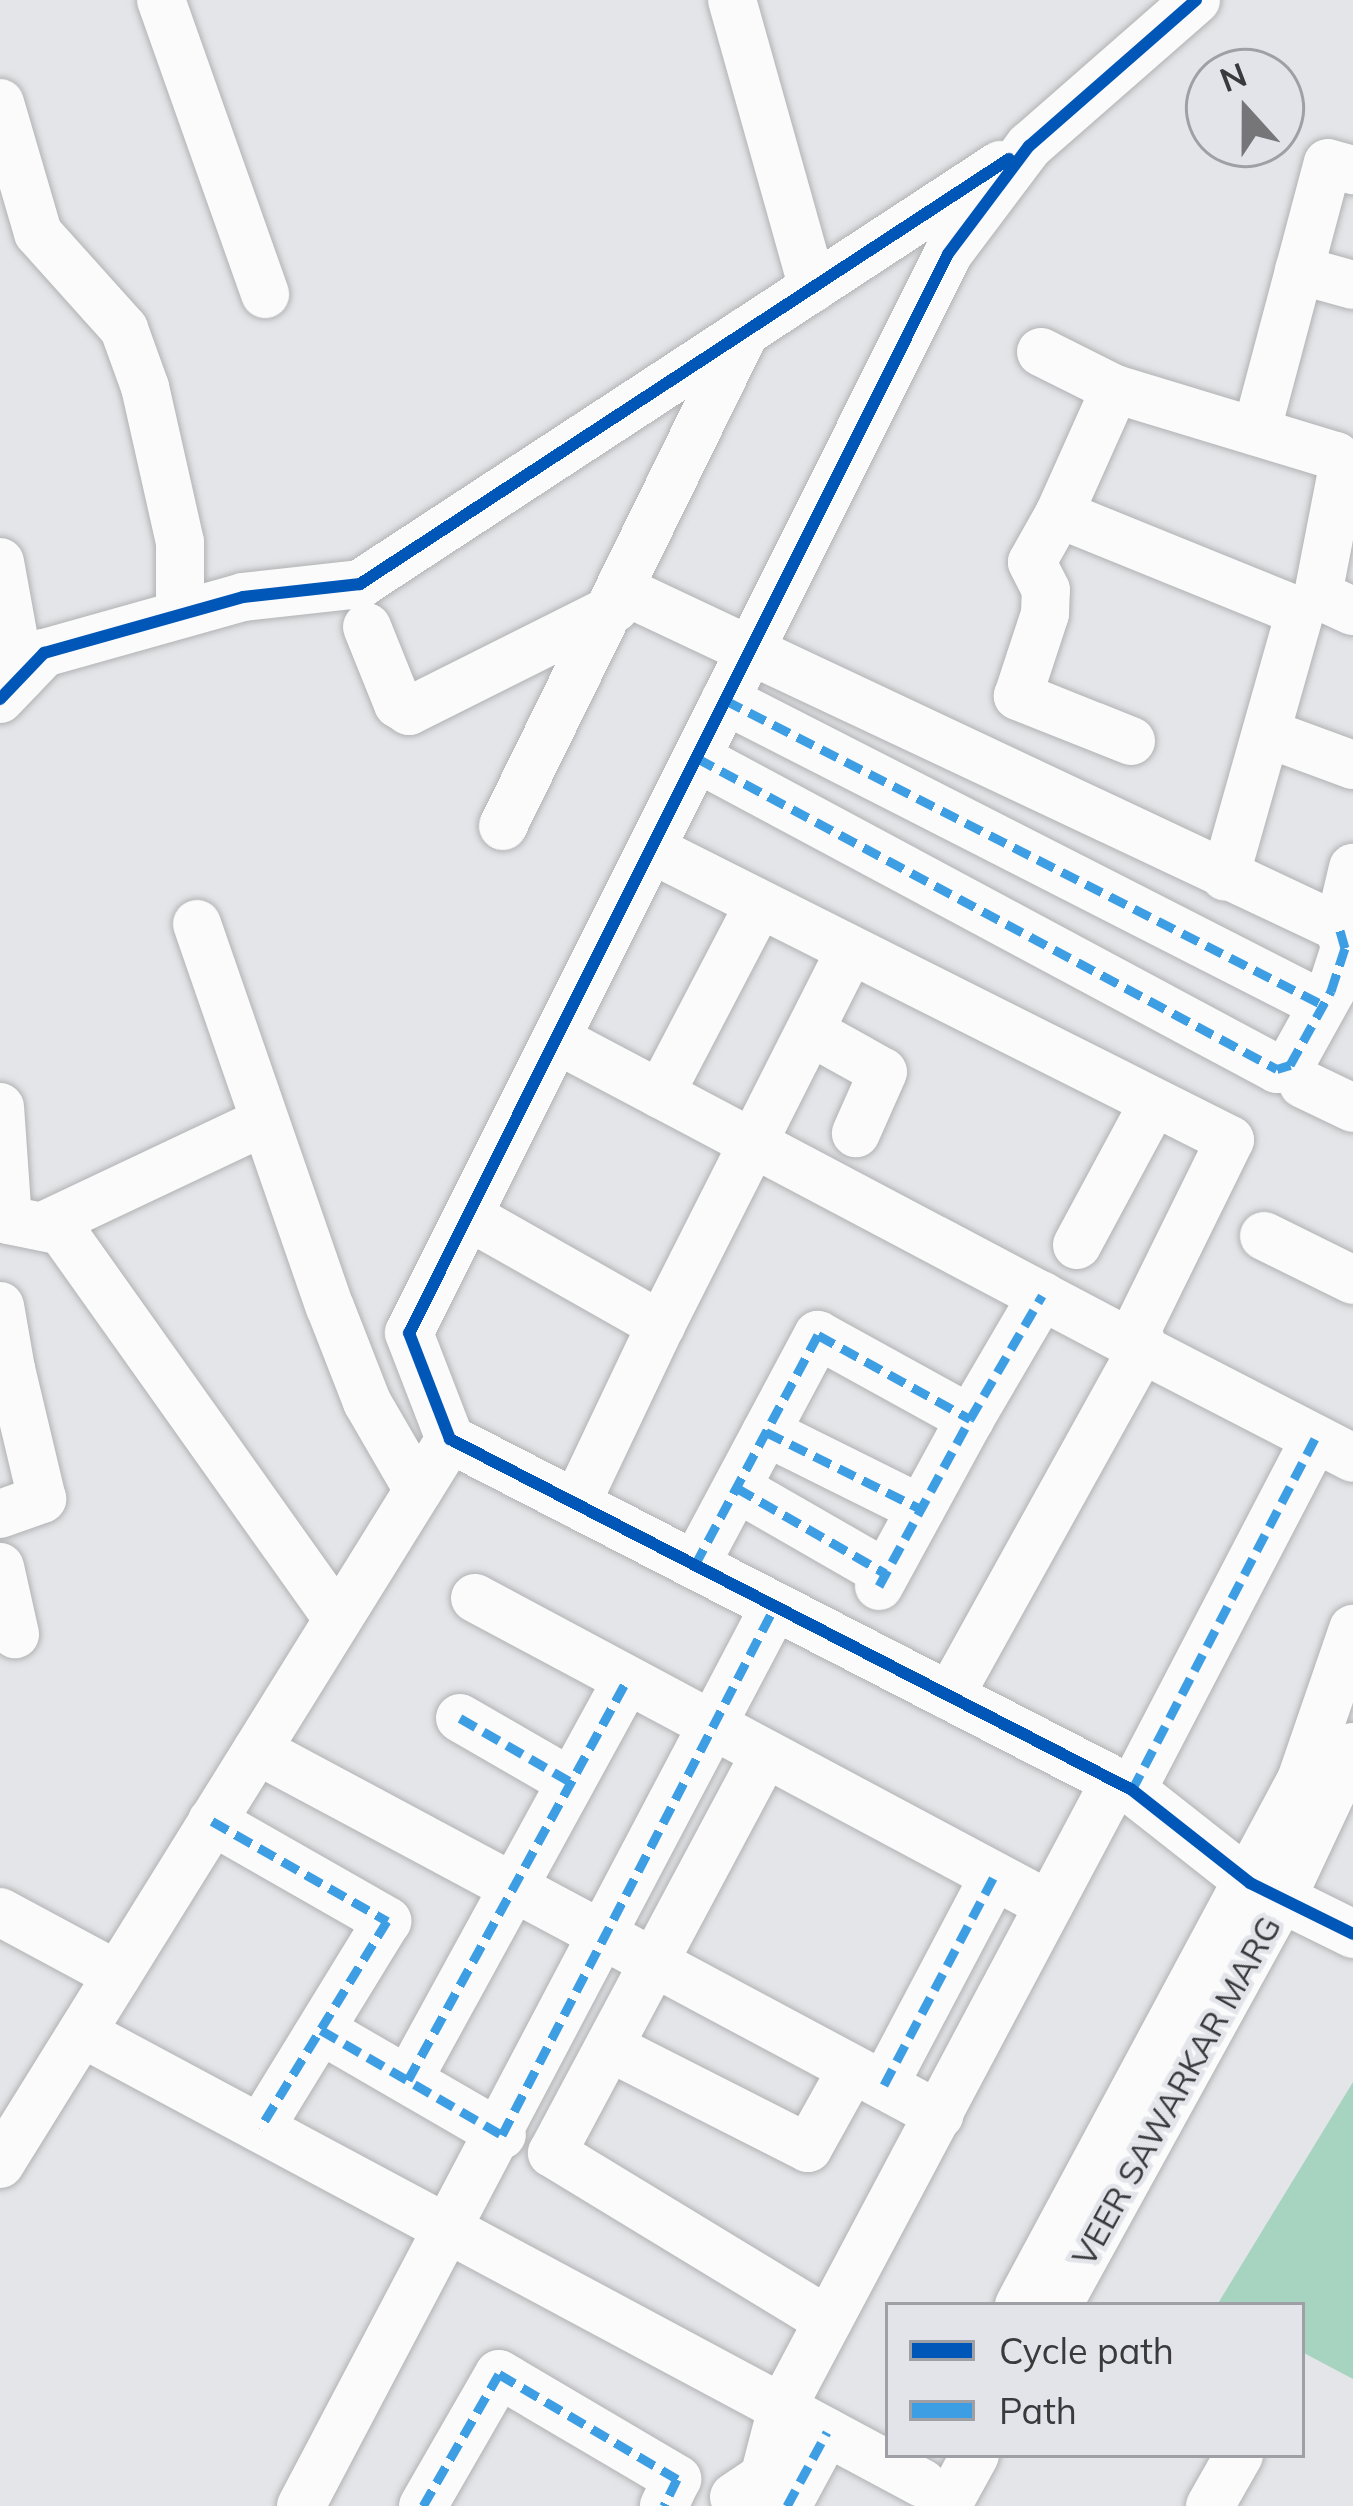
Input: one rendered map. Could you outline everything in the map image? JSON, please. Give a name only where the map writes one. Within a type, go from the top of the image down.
[{"type":"street","points":[[160,0],[265,294]]},
{"type":"street","points":[[732,0],[813,288]]},
{"type":"street","points":[[10,688],[44,653],[180,613],[360,584],[1029,146],[1196,0]]},
{"type":"street","points":[[0,103],[38,233],[124,329],[145,387],[180,542],[180,613]]},
{"type":"street","points":[[1029,146],[948,254],[409,1333],[450,1439],[1123,1786],[1266,1891],[1353,1934]]},
{"type":"street","points":[[1257,429],[1328,163],[1353,170]]},
{"type":"street","points":[[1299,271],[1353,284]]},
{"type":"street","points":[[503,826],[620,600],[745,332]]},
{"type":"street","points":[[1041,352],[1115,389],[1347,457],[1318,595],[1353,611]]},
{"type":"street","points":[[1115,389],[1032,562],[1046,590],[1045,614],[1015,686],[1018,696],[1131,741]]},
{"type":"street","points":[[1059,514],[1300,612],[1225,877]]},
{"type":"street","points":[[0,562],[10,688]]},
{"type":"street","points":[[367,627],[398,704],[409,711],[620,600],[752,647],[1225,877],[1346,930]]},
{"type":"street","points":[[725,700],[1323,1005]]},
{"type":"street","points":[[1266,733],[1353,766]]},
{"type":"street","points":[[697,758],[1252,1061],[1277,1070],[1290,1065],[1323,1005],[1345,948],[1353,868]]},
{"type":"street","points":[[651,849],[1230,1140],[1138,1328],[1142,1349],[950,1696]]},
{"type":"street","points":[[660,1094],[759,905]]},
{"type":"street","points":[[197,924],[263,1122],[367,1402],[418,1490]]},
{"type":"street","points":[[576,1504],[850,951]]},
{"type":"street","points":[[811,1032],[883,1072],[856,1132]]},
{"type":"street","points":[[556,1039],[1334,1449],[1049,1905],[782,2408],[764,2477],[734,2497]]},
{"type":"street","points":[[1303,1084],[1353,1108]]},
{"type":"street","points":[[1077,1245],[1154,1102]]},
{"type":"street","points":[[0,1107],[17,1227]]},
{"type":"street","points":[[17,1227],[263,1122]]},
{"type":"street","points":[[468,1216],[661,1325]]},
{"type":"street","points":[[17,1227],[62,1231],[338,1619]]},
{"type":"street","points":[[1264,1236],[1353,1280]]},
{"type":"street","points":[[736,1488],[882,1579],[1042,1297]]},
{"type":"street","points":[[0,1306],[5,1371],[42,1499],[0,1514]]},
{"type":"street","points":[[695,1565],[818,1335],[970,1419]]},
{"type":"street","points":[[766,1432],[921,1509]]},
{"type":"street","points":[[0,2164],[450,1439]]},
{"type":"street","points":[[0,1568],[15,1634]]},
{"type":"street","points":[[475,1598],[625,1683],[1049,1905]]},
{"type":"street","points":[[301,2506],[502,2135],[775,1606]]},
{"type":"street","name":"VEER SAWARKAR MARG","points":[[1060,2302],[1266,1891],[1353,1629]]},
{"type":"street","points":[[407,2080],[625,1683]]},
{"type":"street","points":[[460,1718],[571,1782]]},
{"type":"street","name":"VEER SAWARKAR MARG","points":[[1021,2302],[1353,1747]]},
{"type":"street","points":[[257,1750],[939,2115]]},
{"type":"street","points":[[764,1756],[658,1965],[552,2152],[828,2321]]},
{"type":"street","points":[[212,1821],[387,1921],[260,2128]]},
{"type":"street","points":[[611,2048],[808,2148],[868,2077],[994,1876]]},
{"type":"street","points":[[0,1912],[117,1976]]},
{"type":"street","points":[[321,2030],[502,2135]]},
{"type":"street","points":[[82,2032],[929,2488],[971,2458]]},
{"type":"street","points":[[424,2506],[499,2374],[677,2480],[664,2506]]},
{"type":"street","points":[[787,2506],[827,2432]]},
{"type":"street","points":[[1210,2506],[1237,2458]]},
{"type":"green space","points":[[1353,2082],[1353,2379],[1305,2354],[1305,2302],[1219,2302]]},
{"type":"marked path","points":[[725,700],[1323,1005]]},
{"type":"marked path","points":[[697,758],[1277,1069],[1290,1065],[1331,991],[1345,948],[1339,927]]},
{"type":"marked path","points":[[695,1565],[818,1335],[970,1419],[1042,1296]]},
{"type":"marked path","points":[[879,1586],[970,1419]]},
{"type":"marked path","points":[[766,1432],[921,1509]]},
{"type":"marked path","points":[[1132,1790],[1315,1439]]},
{"type":"marked path","points":[[737,1488],[885,1573]]},
{"type":"marked path","points":[[321,2030],[502,2135],[775,1606]]},
{"type":"marked path","points":[[408,2080],[625,1683]]},
{"type":"marked path","points":[[460,1718],[571,1782]]},
{"type":"marked path","points":[[212,1821],[387,1921],[260,2128]]},
{"type":"marked path","points":[[884,2085],[994,1876]]},
{"type":"marked path","points":[[423,2506],[499,2374],[677,2479],[664,2506]]},
{"type":"marked path","points":[[787,2506],[827,2432]]},
{"type":"cycle path","points":[[1196,0],[1029,146],[948,254],[409,1333],[450,1439],[1132,1790],[1250,1883],[1353,1934]]},
{"type":"cycle path","points":[[0,699],[44,653],[243,597],[360,584],[1009,159]]}]
